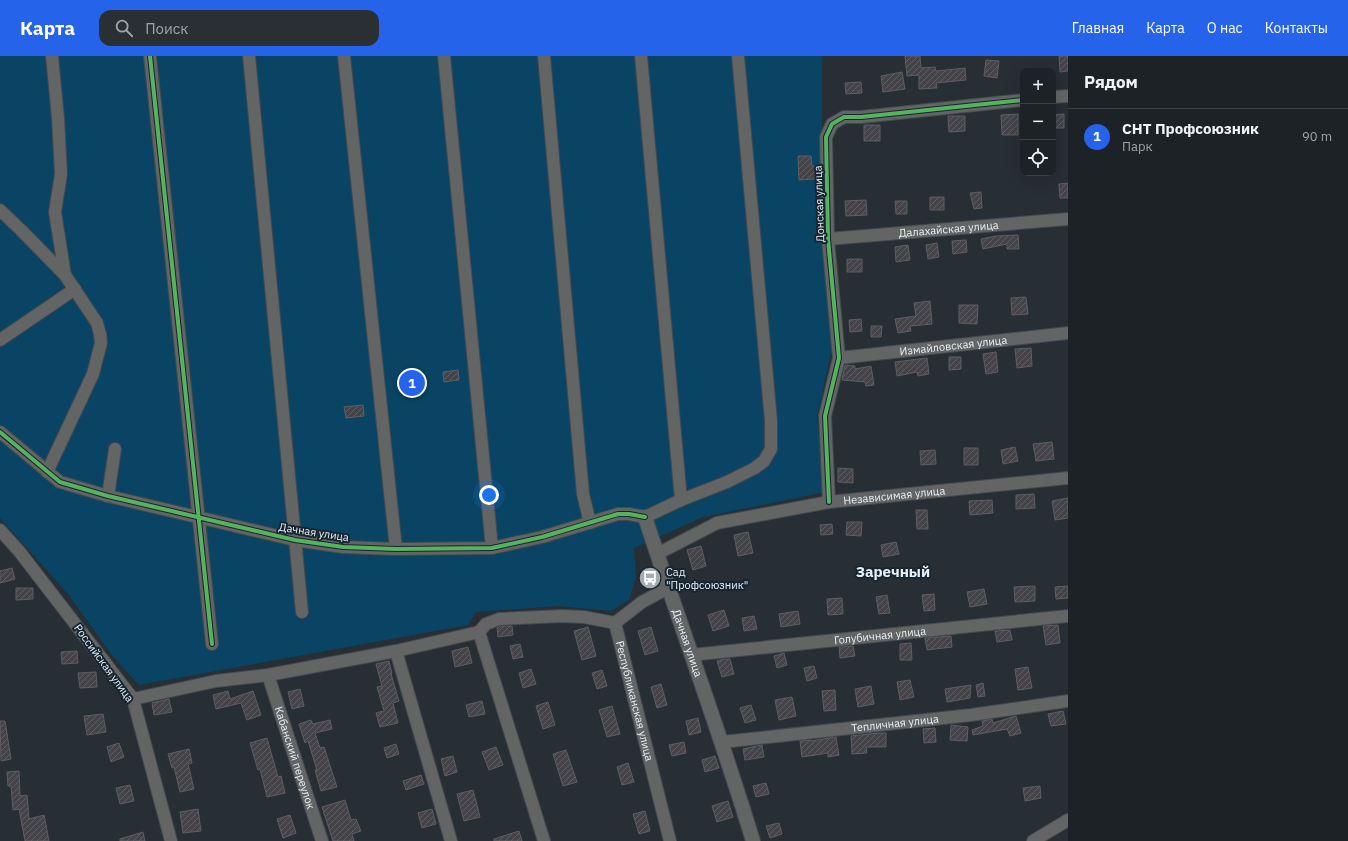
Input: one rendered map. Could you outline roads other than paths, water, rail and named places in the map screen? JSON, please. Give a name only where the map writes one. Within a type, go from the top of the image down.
[{"type":"street","points":[[52,56],[58,118],[61,174],[54,212],[65,275]]},
{"type":"street","points":[[150,56],[212,644]]},
{"type":"street","points":[[249,56],[302,612]]},
{"type":"street","points":[[344,56],[396,549]]},
{"type":"street","points":[[444,56],[492,548]]},
{"type":"street","points":[[544,56],[583,494],[590,523]]},
{"type":"street","points":[[641,56],[681,500]]},
{"type":"street","points":[[644,517],[681,500],[728,482],[755,468],[768,456],[771,449],[771,421],[738,56]]},
{"type":"street","points":[[1056,97],[1068,96]]},
{"type":"street","name":"Донская улица","points":[[829,502],[825,416],[839,358],[828,238],[826,137],[832,124],[844,117],[861,117],[1020,100]]},
{"type":"street","points":[[3,218],[21,230],[65,275],[97,323],[100,334],[101,343],[93,374],[47,472]]},
{"type":"street","name":"Далахайская улица","points":[[828,238],[1068,219]]},
{"type":"street","points":[[0,340],[75,289]]},
{"type":"street","name":"Измайловская улица","points":[[839,358],[1068,333]]},
{"type":"street","name":"Дачная улица","points":[[0,432],[60,482],[108,496],[199,518],[295,540],[343,547],[396,549],[492,548],[542,537],[618,514],[629,514],[644,517],[722,742],[753,841]]},
{"type":"street","points":[[108,496],[114,449]]},
{"type":"street","name":"Независимая улица","points":[[657,554],[717,523],[829,502],[1068,478]]},
{"type":"street","name":"Российская улица","points":[[0,530],[19,551],[133,699],[171,841]]},
{"type":"street","points":[[133,699],[216,681],[268,675],[396,651],[479,632],[486,624],[499,619],[562,616],[584,617],[615,623],[642,602],[668,588]]},
{"type":"street","name":"Голубичная улица","points":[[691,655],[1068,616]]},
{"type":"street","name":"Республиканская улица","points":[[615,623],[670,841]]},
{"type":"street","points":[[479,632],[544,841]]},
{"type":"street","points":[[396,651],[451,841]]},
{"type":"street","name":"Кабанский переулок","points":[[268,675],[322,841]]},
{"type":"street","name":"Тепличная улица","points":[[722,742],[971,715],[1068,701]]},
{"type":"street","points":[[1033,841],[1068,820]]},
{"type":"place","name":"СНТ Профсоюзник","points":[[412,383]]},
{"type":"place","name":"Сад \"Профсоюзник\"","points":[[650,578]]},
{"type":"district","name":"Заречный","points":[[893,572]]}]
